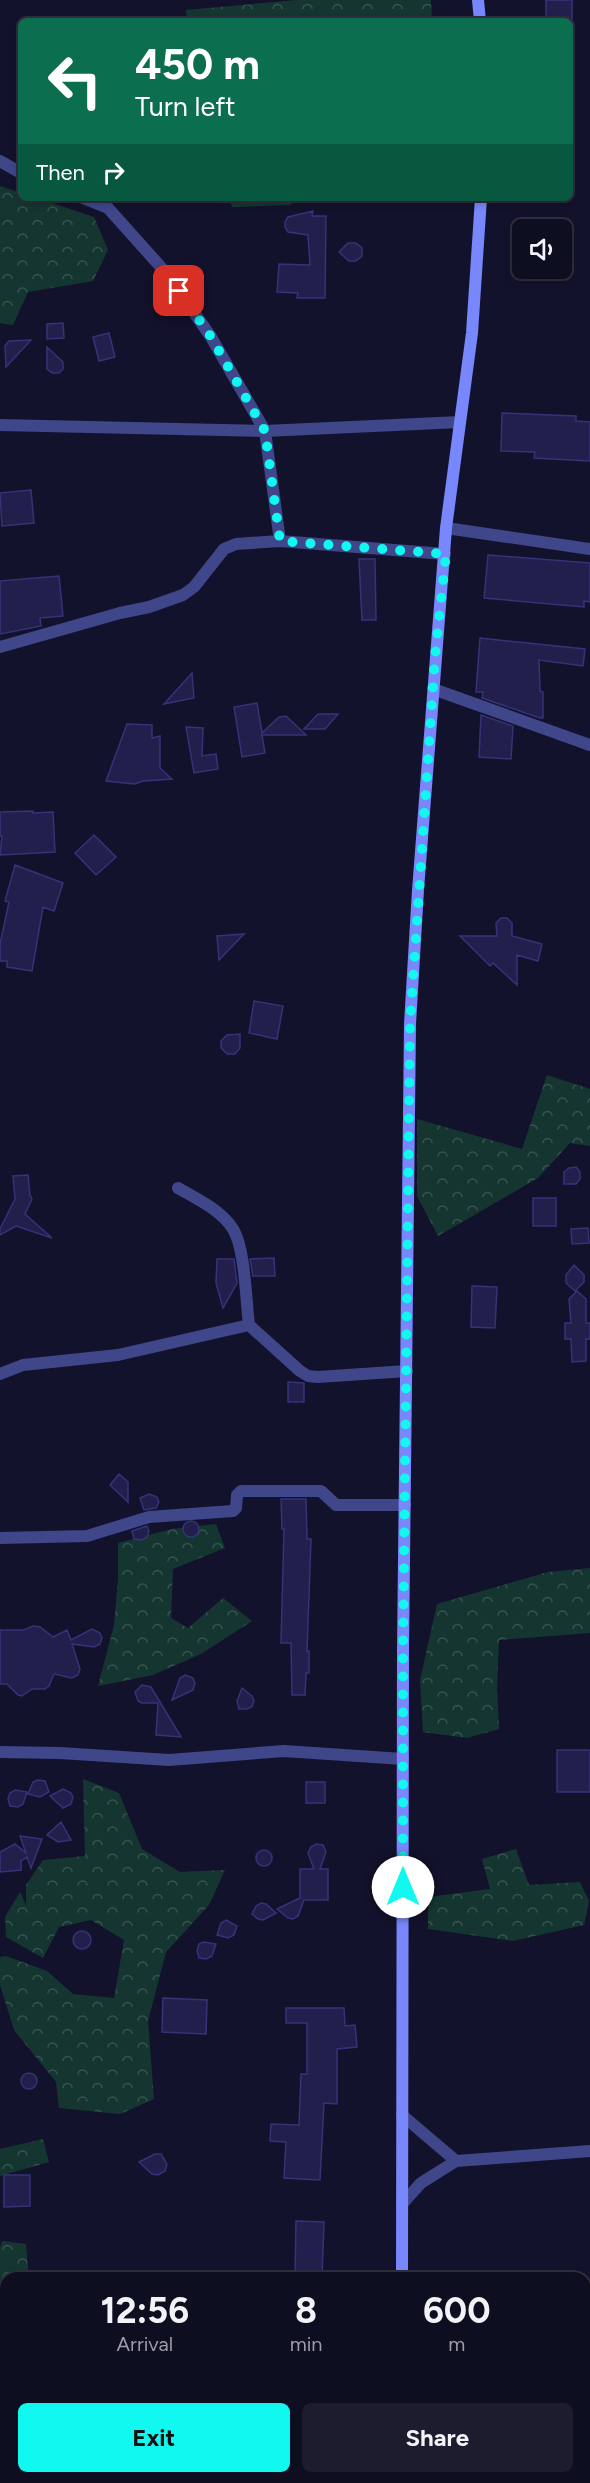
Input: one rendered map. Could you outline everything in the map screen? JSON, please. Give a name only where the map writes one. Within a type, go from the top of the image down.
[{"type":"street","points":[[478,0],[480,18]]},
{"type":"street","points":[[0,161],[18,171]]},
{"type":"street","points":[[90,201],[108,208],[168,275],[211,337],[265,431],[280,541]]},
{"type":"street","points":[[402,2272],[403,1759],[410,1024],[433,689],[446,554],[446,528],[472,333],[481,201]]},
{"type":"street","points":[[0,424],[265,431],[460,422]]},
{"type":"street","points":[[446,528],[590,549]]},
{"type":"street","points":[[0,647],[149,607],[183,595],[194,587],[224,549],[242,543],[280,541],[446,554]]},
{"type":"street","points":[[433,689],[590,745]]},
{"type":"street","points":[[178,1188],[214,1209],[233,1229],[242,1261],[249,1325],[300,1371],[308,1376],[407,1371]]},
{"type":"street","points":[[0,1374],[23,1365],[118,1355],[249,1325]]},
{"type":"street","points":[[0,1538],[87,1536],[149,1517],[233,1511],[236,1508],[237,1494],[241,1491],[321,1491],[336,1505],[405,1505]]},
{"type":"street","points":[[0,1752],[60,1753],[169,1760],[284,1751],[403,1759]]},
{"type":"street","points":[[402,2115],[456,2161]]},
{"type":"street","points":[[402,2204],[421,2183],[456,2161],[590,2151]]},
{"type":"green space","points":[[297,0],[431,0],[432,18],[187,18],[186,10]]},
{"type":"green space","points":[[0,186],[18,192],[18,201],[46,201],[94,217],[108,250],[93,281],[28,292],[13,325],[0,323]]},
{"type":"green space","points":[[229,201],[296,201],[290,205],[233,207]]},
{"type":"green space","points":[[547,1075],[590,1089],[590,1146],[570,1143],[538,1178],[438,1236],[417,1196],[417,1119],[522,1149]]},
{"type":"green space","points":[[216,1524],[225,1548],[173,1569],[171,1618],[188,1628],[223,1598],[252,1621],[201,1654],[153,1675],[98,1686],[114,1625],[118,1543],[172,1529]]},
{"type":"green space","points":[[590,1568],[590,1633],[499,1640],[497,1689],[499,1729],[467,1738],[423,1732],[420,1680],[437,1604],[548,1572]]},
{"type":"green space","points":[[83,1779],[119,1793],[142,1849],[180,1872],[225,1870],[209,1905],[166,1952],[148,2021],[154,2099],[120,2114],[59,2108],[56,2082],[14,2030],[0,1985],[0,1957],[6,1956],[47,1971],[73,1994],[114,1998],[124,1940],[91,1920],[59,1927],[43,1958],[6,1937],[5,1917],[20,1892],[26,1905],[26,1885],[43,1860],[85,1856]]},
{"type":"green space","points":[[516,1849],[529,1885],[580,1882],[589,1901],[584,1925],[513,1941],[428,1929],[428,1897],[490,1889],[482,1859]]},
{"type":"green space","points":[[43,2139],[49,2162],[0,2176],[0,2149]]},
{"type":"green space","points":[[2,2241],[26,2244],[28,2272],[0,2272]]},
{"type":"building","points":[[546,0],[572,0],[572,18],[546,18]]},
{"type":"building","points":[[313,211],[312,216],[326,216],[325,298],[297,298],[298,293],[277,292],[279,264],[310,265],[308,235],[288,232],[285,222],[288,217]]},
{"type":"building","points":[[348,243],[356,243],[362,248],[362,256],[356,261],[349,261],[339,252]]},
{"type":"building","points":[[63,323],[64,338],[47,339],[47,324]]},
{"type":"building","points":[[109,333],[115,357],[99,361],[93,337]]},
{"type":"building","points":[[31,340],[6,367],[5,346],[9,341]]},
{"type":"building","points":[[47,347],[63,362],[63,369],[59,373],[52,373],[47,369]]},
{"type":"building","points":[[502,413],[576,416],[576,421],[590,422],[590,461],[534,458],[535,452],[501,451]]},
{"type":"building","points":[[31,490],[34,523],[2,526],[0,493]]},
{"type":"building","points":[[488,555],[590,563],[590,602],[584,601],[584,607],[484,598]]},
{"type":"building","points":[[359,559],[375,559],[376,620],[362,620]]},
{"type":"building","points":[[59,576],[63,616],[40,618],[41,626],[0,634],[0,581]]},
{"type":"building","points":[[480,638],[585,649],[583,666],[539,660],[540,691],[543,692],[543,718],[540,718],[482,698],[483,692],[476,692]]},
{"type":"building","points":[[192,673],[194,698],[164,704]]},
{"type":"building","points":[[257,703],[262,733],[279,717],[286,716],[306,735],[262,735],[265,753],[242,757],[234,707]]},
{"type":"building","points":[[318,714],[338,714],[325,729],[304,729]]},
{"type":"building","points":[[481,715],[513,726],[511,759],[479,757]]},
{"type":"building","points":[[127,724],[152,725],[152,738],[160,736],[160,768],[172,779],[143,781],[135,784],[106,781]]},
{"type":"building","points":[[186,727],[203,728],[202,756],[216,754],[218,769],[194,773]]},
{"type":"building","points":[[33,811],[33,813],[53,812],[55,852],[0,855],[2,836],[0,836],[0,812]]},
{"type":"building","points":[[94,835],[116,857],[96,875],[75,853]]},
{"type":"building","points":[[15,865],[63,883],[54,911],[43,907],[32,971],[7,967],[7,961],[0,961],[0,944],[9,902],[5,901]]},
{"type":"building","points":[[501,918],[507,918],[512,923],[512,936],[542,944],[538,961],[517,955],[517,985],[493,963],[490,966],[460,936],[497,936],[496,923]]},
{"type":"building","points":[[244,934],[219,960],[217,936]]},
{"type":"building","points":[[254,1001],[283,1006],[277,1039],[249,1033]]},
{"type":"building","points":[[240,1034],[240,1048],[235,1054],[227,1054],[221,1048],[221,1041],[227,1035]]},
{"type":"building","points":[[576,1167],[580,1172],[580,1179],[576,1184],[564,1184],[564,1172]]},
{"type":"building","points":[[28,1175],[32,1199],[25,1214],[52,1238],[16,1226],[0,1235],[0,1229],[15,1199],[13,1176]]},
{"type":"building","points":[[533,1198],[556,1198],[556,1226],[533,1226]]},
{"type":"building","points":[[588,1228],[589,1243],[572,1244],[571,1229]]},
{"type":"building","points":[[274,1258],[275,1276],[253,1276],[250,1259]]},
{"type":"building","points":[[217,1259],[234,1259],[237,1283],[223,1308],[216,1283]]},
{"type":"building","points":[[574,1265],[584,1275],[584,1282],[575,1291],[566,1283],[566,1275]]},
{"type":"building","points":[[472,1286],[497,1287],[495,1328],[471,1327]]},
{"type":"building","points":[[577,1291],[586,1299],[586,1323],[590,1323],[590,1339],[586,1339],[586,1361],[572,1362],[571,1339],[565,1339],[565,1323],[571,1323],[569,1299]]},
{"type":"building","points":[[288,1382],[304,1383],[304,1402],[288,1402]]},
{"type":"building","points":[[119,1474],[128,1482],[128,1502],[110,1485]]},
{"type":"building","points":[[149,1494],[157,1497],[159,1502],[156,1508],[144,1510],[140,1498]]},
{"type":"building","points":[[281,1499],[306,1499],[307,1539],[311,1539],[307,1651],[309,1651],[309,1673],[306,1673],[305,1695],[292,1695],[291,1643],[281,1643],[284,1529],[282,1529]]},
{"type":"building","points":[[191,1521],[197,1523],[199,1529],[197,1535],[191,1537],[185,1535],[183,1529],[185,1523]]},
{"type":"building","points":[[147,1526],[149,1531],[147,1537],[142,1540],[134,1539],[132,1531]]},
{"type":"building","points":[[33,1626],[40,1627],[53,1637],[67,1630],[71,1640],[92,1629],[100,1633],[102,1638],[100,1644],[94,1647],[72,1644],[80,1669],[78,1675],[72,1678],[54,1674],[49,1686],[45,1689],[32,1689],[22,1696],[7,1684],[0,1684],[0,1630],[24,1630]]},
{"type":"building","points":[[185,1675],[193,1678],[195,1683],[193,1690],[172,1700],[180,1678]]},
{"type":"building","points":[[142,1685],[151,1687],[181,1737],[156,1735],[158,1703],[138,1701],[135,1692]]},
{"type":"building","points":[[242,1688],[252,1696],[254,1701],[252,1707],[247,1709],[239,1709],[237,1701]]},
{"type":"building","points":[[557,1750],[590,1750],[590,1792],[557,1792]]},
{"type":"building","points":[[45,1781],[49,1792],[40,1797],[28,1794],[33,1782]]},
{"type":"building","points":[[306,1782],[325,1782],[325,1803],[306,1803]]},
{"type":"building","points":[[63,1789],[71,1793],[73,1797],[71,1804],[63,1808],[50,1796]]},
{"type":"building","points":[[15,1790],[27,1792],[23,1804],[18,1807],[10,1806],[8,1799],[10,1793]]},
{"type":"building","points":[[61,1822],[71,1840],[58,1842],[47,1835]]},
{"type":"building","points":[[20,1836],[42,1839],[31,1868],[27,1857],[21,1861],[21,1870],[0,1872],[0,1852],[15,1844],[26,1853]]},
{"type":"building","points":[[316,1844],[323,1845],[326,1852],[320,1869],[328,1869],[328,1900],[304,1900],[298,1916],[293,1919],[288,1918],[277,1909],[300,1898],[300,1869],[314,1869],[308,1853]]},
{"type":"building","points":[[261,1850],[267,1850],[272,1858],[270,1864],[261,1866],[256,1861],[256,1855]]},
{"type":"building","points":[[261,1903],[266,1904],[276,1913],[263,1920],[258,1919],[252,1914],[256,1906]]},
{"type":"building","points":[[226,1920],[237,1926],[234,1935],[228,1938],[217,1935],[221,1923]]},
{"type":"building","points":[[82,1931],[88,1934],[91,1940],[88,1946],[82,1949],[76,1946],[73,1940],[76,1934]]},
{"type":"building","points":[[204,1942],[216,1944],[212,1956],[206,1959],[199,1958],[197,1951],[199,1944]]},
{"type":"building","points":[[163,1998],[207,2000],[206,2034],[162,2032]]},
{"type":"building","points":[[286,2008],[344,2008],[345,2026],[355,2025],[357,2047],[337,2049],[337,2104],[324,2103],[320,2180],[284,2178],[286,2142],[270,2141],[271,2124],[299,2125],[301,2074],[307,2074],[307,2023],[286,2023]]},
{"type":"building","points":[[26,2073],[32,2073],[37,2081],[35,2087],[26,2089],[21,2084],[21,2078]]},
{"type":"building","points":[[155,2154],[161,2154],[167,2164],[165,2171],[158,2175],[152,2174],[139,2162]]},
{"type":"building","points":[[4,2175],[30,2175],[30,2206],[4,2207]]},
{"type":"building","points":[[296,2221],[324,2222],[322,2272],[295,2272]]},
{"type":"route","points":[[179,291],[211,337],[265,431],[280,541],[446,554],[435,657],[410,1024],[403,1650],[403,1887]]}]
